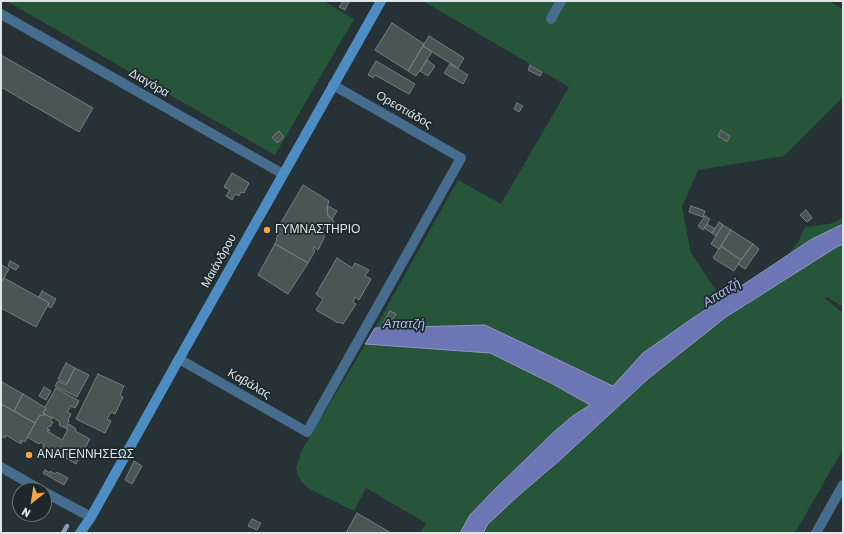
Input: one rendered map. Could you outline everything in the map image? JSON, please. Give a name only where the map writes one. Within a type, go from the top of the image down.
[{"type":"main road","name":"Μαιάνδρου","points":[[80,533],[91,517],[380,1]]},
{"type":"street","points":[[551,19],[561,1]]},
{"type":"street","name":"Διαγόρα","points":[[1,14],[283,174]]},
{"type":"street","name":"Ορεστιάδος","points":[[307,432],[461,158],[333,85]]},
{"type":"street","name":"Καβάλας","points":[[179,359],[307,432]]},
{"type":"street","points":[[1,467],[27,482]]},
{"type":"street","points":[[816,533],[843,485]]},
{"type":"street","points":[[52,496],[91,517]]},
{"type":"green space","points":[[6,1],[324,1],[354,19],[275,155]]},
{"type":"green space","points":[[423,1],[829,1],[843,9],[843,97],[784,156],[698,170],[682,207],[691,253],[717,292],[768,277],[797,244],[805,227],[834,223],[843,217],[843,307],[827,297],[824,298],[843,313],[843,449],[795,533],[420,533],[426,523],[366,488],[354,511],[311,490],[302,483],[298,476],[296,467],[302,450],[375,328],[458,180],[501,204],[569,87]]},
{"type":"water","points":[[843,224],[843,244],[726,317],[649,378],[488,524],[483,533],[460,533],[470,515],[495,489],[556,430],[574,415],[590,405],[551,383],[490,353],[365,344],[375,328],[485,325],[613,386],[643,353],[812,239]]},
{"type":"building","points":[[343,1],[349,2],[345,10],[339,7]]},
{"type":"building","points":[[392,23],[424,44],[408,71],[375,50]]},
{"type":"building","points":[[429,36],[464,58],[458,68],[423,46]]},
{"type":"building","points":[[423,46],[432,52],[416,76],[408,71]]},
{"type":"building","points":[[1,55],[93,108],[79,132],[1,87]]},
{"type":"building","points":[[427,60],[435,66],[428,76],[420,71]]},
{"type":"building","points":[[376,61],[415,84],[409,94],[375,75],[373,78],[368,75]]},
{"type":"building","points":[[450,64],[468,75],[463,84],[444,73]]},
{"type":"building","points":[[530,65],[542,72],[540,76],[528,70]]},
{"type":"building","points":[[517,103],[523,106],[519,112],[514,109]]},
{"type":"building","points":[[721,130],[730,136],[727,142],[718,136]]},
{"type":"building","points":[[279,131],[284,137],[277,143],[272,137]]},
{"type":"building","points":[[232,173],[249,183],[244,193],[241,192],[239,196],[235,194],[232,200],[226,196],[230,190],[224,187]]},
{"type":"building","points":[[303,185],[329,201],[327,207],[328,216],[334,222],[329,228],[325,226],[321,233],[324,234],[324,238],[318,250],[314,247],[313,249],[315,251],[308,263],[275,244],[278,235],[275,233]]},
{"type":"building","points":[[328,206],[337,211],[332,219],[328,216]]},
{"type":"building","points":[[691,206],[705,211],[703,217],[689,212]]},
{"type":"building","points":[[806,210],[812,218],[807,222],[800,215]]},
{"type":"building","points":[[705,216],[710,219],[703,230],[698,226]]},
{"type":"building","points":[[719,222],[723,225],[716,236],[712,233]]},
{"type":"building","points":[[707,224],[715,229],[712,233],[704,228]]},
{"type":"building","points":[[723,225],[731,230],[719,249],[711,244]]},
{"type":"building","points":[[731,230],[753,244],[741,260],[721,246]]},
{"type":"building","points":[[275,244],[308,263],[288,294],[258,275]]},
{"type":"building","points":[[753,244],[759,249],[745,269],[738,264]]},
{"type":"building","points":[[721,246],[741,260],[734,271],[713,258]]},
{"type":"building","points":[[337,258],[352,268],[355,263],[369,270],[365,276],[371,279],[359,300],[355,297],[353,302],[356,304],[343,324],[338,323],[316,310],[323,299],[316,294]]},
{"type":"building","points":[[10,261],[19,266],[16,270],[8,266]]},
{"type":"building","points":[[1,265],[9,269],[1,283]]},
{"type":"building","points":[[4,278],[49,303],[36,327],[1,308],[1,283]]},
{"type":"building","points":[[42,291],[56,299],[51,308],[48,306],[49,303],[39,297]]},
{"type":"building","points":[[390,311],[396,314],[389,326],[383,323]]},
{"type":"building","points":[[66,363],[75,368],[67,384],[58,379]]},
{"type":"building","points":[[75,368],[89,375],[77,397],[55,386],[58,381],[66,385]]},
{"type":"building","points":[[98,374],[124,386],[120,395],[123,397],[115,414],[111,412],[107,419],[111,421],[105,433],[76,419]]},
{"type":"building","points":[[2,382],[23,394],[14,411],[1,404]]},
{"type":"building","points":[[44,387],[51,391],[46,400],[39,396]]},
{"type":"building","points":[[56,388],[79,401],[75,408],[71,406],[67,412],[71,414],[65,428],[59,425],[60,422],[43,413]]},
{"type":"building","points":[[23,394],[46,408],[43,416],[40,415],[35,423],[14,411]]},
{"type":"building","points":[[1,404],[35,423],[25,442],[21,440],[21,444],[6,435],[5,438],[1,436]]},
{"type":"building","points":[[44,414],[52,418],[50,421],[53,422],[50,427],[49,426],[47,428],[50,431],[47,431],[62,440],[69,424],[76,429],[75,431],[90,439],[76,464],[58,453],[58,457],[43,448],[44,445],[40,442],[39,444],[27,437],[40,415],[43,416]]},
{"type":"building","points":[[134,461],[142,466],[132,484],[125,480]]},
{"type":"building","points":[[45,470],[55,474],[57,472],[68,478],[64,485],[43,473]]},
{"type":"building","points":[[357,513],[391,533],[346,533]]},
{"type":"building","points":[[252,519],[261,523],[257,530],[248,526]]},
{"type":"waterway","points":[[63,533],[67,526]]},
{"type":"place","name":"ΓΥΜΝΑΣΤΗΡΙΟ","points":[[267,230]]},
{"type":"place","name":"ΑΝΑΓΕΝΝΗΣΕΩΣ","points":[[29,455]]},
{"type":"water label","name":"Απατζή","points":[[722,293]]},
{"type":"water label","name":"Απατζή","points":[[404,324]]}]
